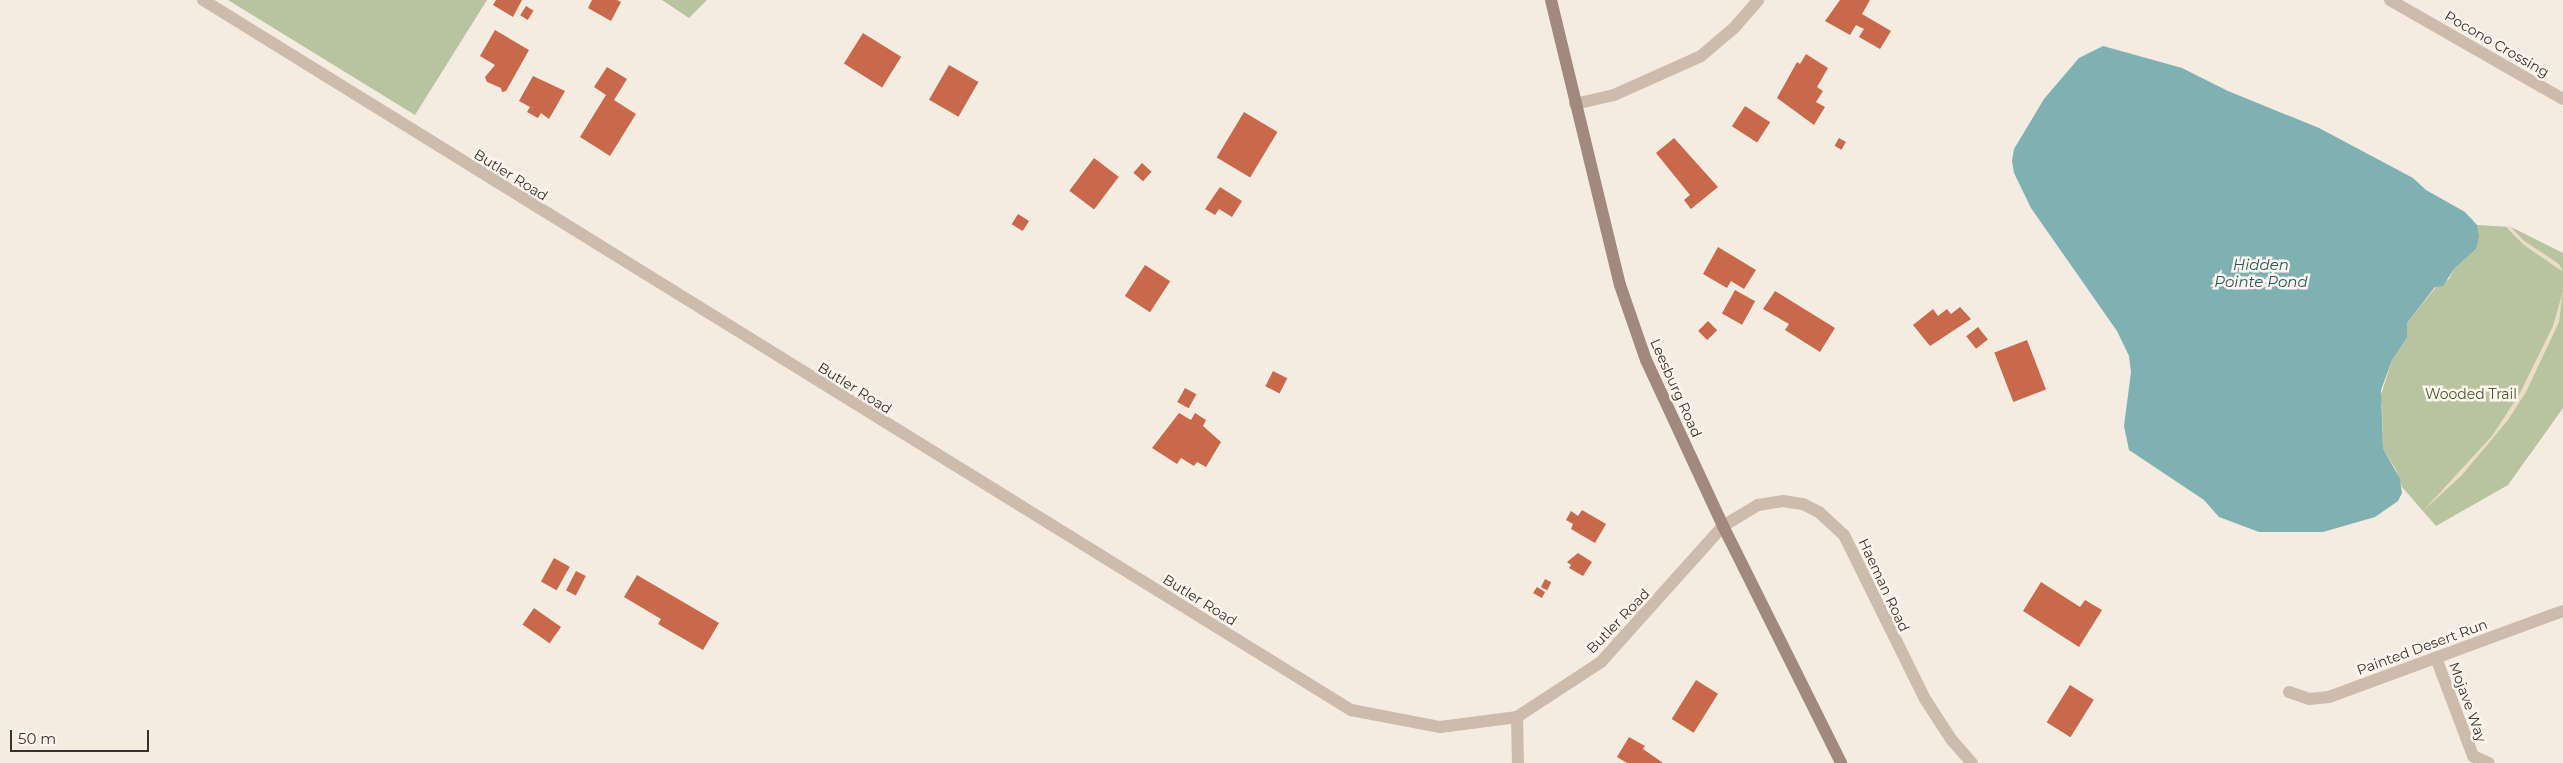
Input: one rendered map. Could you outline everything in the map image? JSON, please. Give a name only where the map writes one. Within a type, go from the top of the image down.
[{"type":"main road","name":"Leesburg Road","points":[[1551,0],[1575,104],[1632,323],[1661,395],[1723,526],[1841,763]]},
{"type":"street","name":"Butler Road","points":[[203,0],[1352,710],[1440,727],[1517,717],[1601,662],[1723,526]]},
{"type":"street","points":[[1575,104],[1614,95],[1700,56],[1734,28],[1758,0]]},
{"type":"street","name":"Pocono Crossing","points":[[2390,0],[2563,100]]},
{"type":"street","name":"Haeman Road","points":[[1723,526],[1758,505],[1783,501],[1803,504],[1832,522],[1848,544],[1925,699],[1951,739],[1972,763]]},
{"type":"street","name":"Painted Desert Run","points":[[2289,692],[2309,699],[2329,697],[2563,611]]},
{"type":"street","name":"Mojave Way","points":[[2436,658],[2470,760],[2489,763]]},
{"type":"street","points":[[1517,717],[1518,763]]},
{"type":"green space","points":[[228,0],[487,0],[415,115]]},
{"type":"green space","points":[[662,0],[707,0],[689,18]]},
{"type":"green space","name":"Wooded Trail","points":[[2477,225],[2511,227],[2563,253],[2563,408],[2508,485],[2436,526],[2402,487],[2396,470],[2383,448],[2382,405],[2379,401],[2392,360],[2407,338],[2407,323],[2436,287],[2449,279],[2454,269],[2476,249]]},
{"type":"shaded area","points":[[2506,227],[2511,227],[2523,240],[2559,264],[2563,272],[2524,245]]},
{"type":"shaded area","points":[[2563,291],[2559,322],[2526,392],[2508,420],[2462,475],[2423,511],[2492,436],[2520,393],[2553,326]]},
{"type":"water","name":"Hidden Pointe Pond","points":[[2103,46],[2182,68],[2228,91],[2319,128],[2413,178],[2426,190],[2465,212],[2477,225],[2479,237],[2476,249],[2454,269],[2443,286],[2435,287],[2407,323],[2407,338],[2392,360],[2381,390],[2383,448],[2400,479],[2402,493],[2398,501],[2375,517],[2323,532],[2259,532],[2219,517],[2204,500],[2129,450],[2124,426],[2131,372],[2129,356],[2117,331],[2031,208],[2014,173],[2012,161],[2014,149],[2044,99],[2079,58]]},
{"type":"building","points":[[496,0],[522,0],[513,17],[493,5]]},
{"type":"building","points":[[592,0],[617,0],[621,2],[611,21],[588,8]]},
{"type":"building","points":[[1840,0],[1870,0],[1862,14],[1891,31],[1880,49],[1859,37],[1864,29],[1856,25],[1850,35],[1825,21]]},
{"type":"building","points":[[526,6],[534,11],[528,20],[520,15]]},
{"type":"building","points":[[495,30],[529,50],[506,91],[502,92],[501,88],[487,82],[485,77],[495,65],[480,56]]},
{"type":"building","points":[[863,33],[901,57],[882,87],[844,64]]},
{"type":"building","points":[[1806,54],[1828,68],[1817,87],[1823,91],[1816,102],[1825,107],[1814,125],[1777,98],[1797,62],[1800,64]]},
{"type":"building","points":[[949,65],[978,82],[958,117],[929,100]]},
{"type":"building","points":[[607,67],[627,79],[614,100],[636,114],[610,156],[580,137],[606,95],[594,87]]},
{"type":"building","points":[[533,76],[565,91],[549,119],[541,113],[538,118],[527,112],[530,107],[519,101]]},
{"type":"building","points":[[1745,106],[1770,122],[1757,142],[1732,126]]},
{"type":"building","points":[[1244,112],[1277,132],[1250,178],[1217,157]]},
{"type":"building","points":[[1674,138],[1718,187],[1691,209],[1684,200],[1690,195],[1656,153]]},
{"type":"building","points":[[1839,138],[1846,142],[1841,150],[1834,146]]},
{"type":"building","points":[[1094,158],[1119,177],[1094,209],[1069,191]]},
{"type":"building","points":[[1142,163],[1152,172],[1143,181],[1133,173]]},
{"type":"building","points":[[1220,187],[1242,201],[1232,217],[1219,209],[1215,215],[1205,209]]},
{"type":"building","points":[[1018,214],[1029,221],[1023,231],[1012,224]]},
{"type":"building","points":[[1718,247],[1756,270],[1744,289],[1731,281],[1727,288],[1703,274]]},
{"type":"building","points":[[1145,265],[1170,281],[1150,312],[1125,296]]},
{"type":"building","points":[[1735,290],[1755,301],[1742,325],[1722,314]]},
{"type":"building","points":[[1775,291],[1835,328],[1820,352],[1785,330],[1789,324],[1763,309]]},
{"type":"building","points":[[1960,307],[1971,319],[1930,346],[1913,325],[1933,309],[1938,316],[1947,309],[1951,314]]},
{"type":"building","points":[[1708,321],[1717,330],[1707,340],[1698,331]]},
{"type":"building","points":[[1978,327],[1988,340],[1976,349],[1966,336]]},
{"type":"building","points":[[2027,340],[2046,389],[2013,402],[1994,353]]},
{"type":"building","points":[[1273,371],[1287,378],[1280,393],[1265,386]]},
{"type":"building","points":[[1185,388],[1196,394],[1189,408],[1177,402]]},
{"type":"building","points":[[1179,413],[1191,420],[1195,413],[1206,420],[1203,426],[1221,442],[1206,467],[1197,462],[1194,466],[1181,458],[1177,464],[1152,448]]},
{"type":"building","points":[[1582,510],[1606,524],[1595,543],[1571,529],[1573,524],[1566,520],[1571,511],[1578,516]]},
{"type":"building","points":[[1578,553],[1592,562],[1583,576],[1569,568],[1571,565],[1567,562]]},
{"type":"building","points":[[554,558],[570,567],[557,590],[541,582]]},
{"type":"building","points":[[576,571],[586,576],[576,596],[566,591]]},
{"type":"building","points":[[637,575],[719,623],[703,650],[658,624],[661,619],[624,597]]},
{"type":"building","points":[[1545,579],[1551,582],[1547,590],[1541,587]]},
{"type":"building","points":[[2041,582],[2080,607],[2085,600],[2102,610],[2079,647],[2023,611]]},
{"type":"building","points":[[1537,587],[1545,592],[1542,598],[1533,593]]},
{"type":"building","points":[[534,608],[561,627],[550,643],[523,624]]},
{"type":"building","points":[[1696,680],[1718,694],[1694,733],[1672,719]]},
{"type":"building","points":[[2070,685],[2094,700],[2070,737],[2047,722]]},
{"type":"building","points":[[1629,737],[1645,746],[1643,749],[1663,763],[1627,763],[1617,757]]}]
